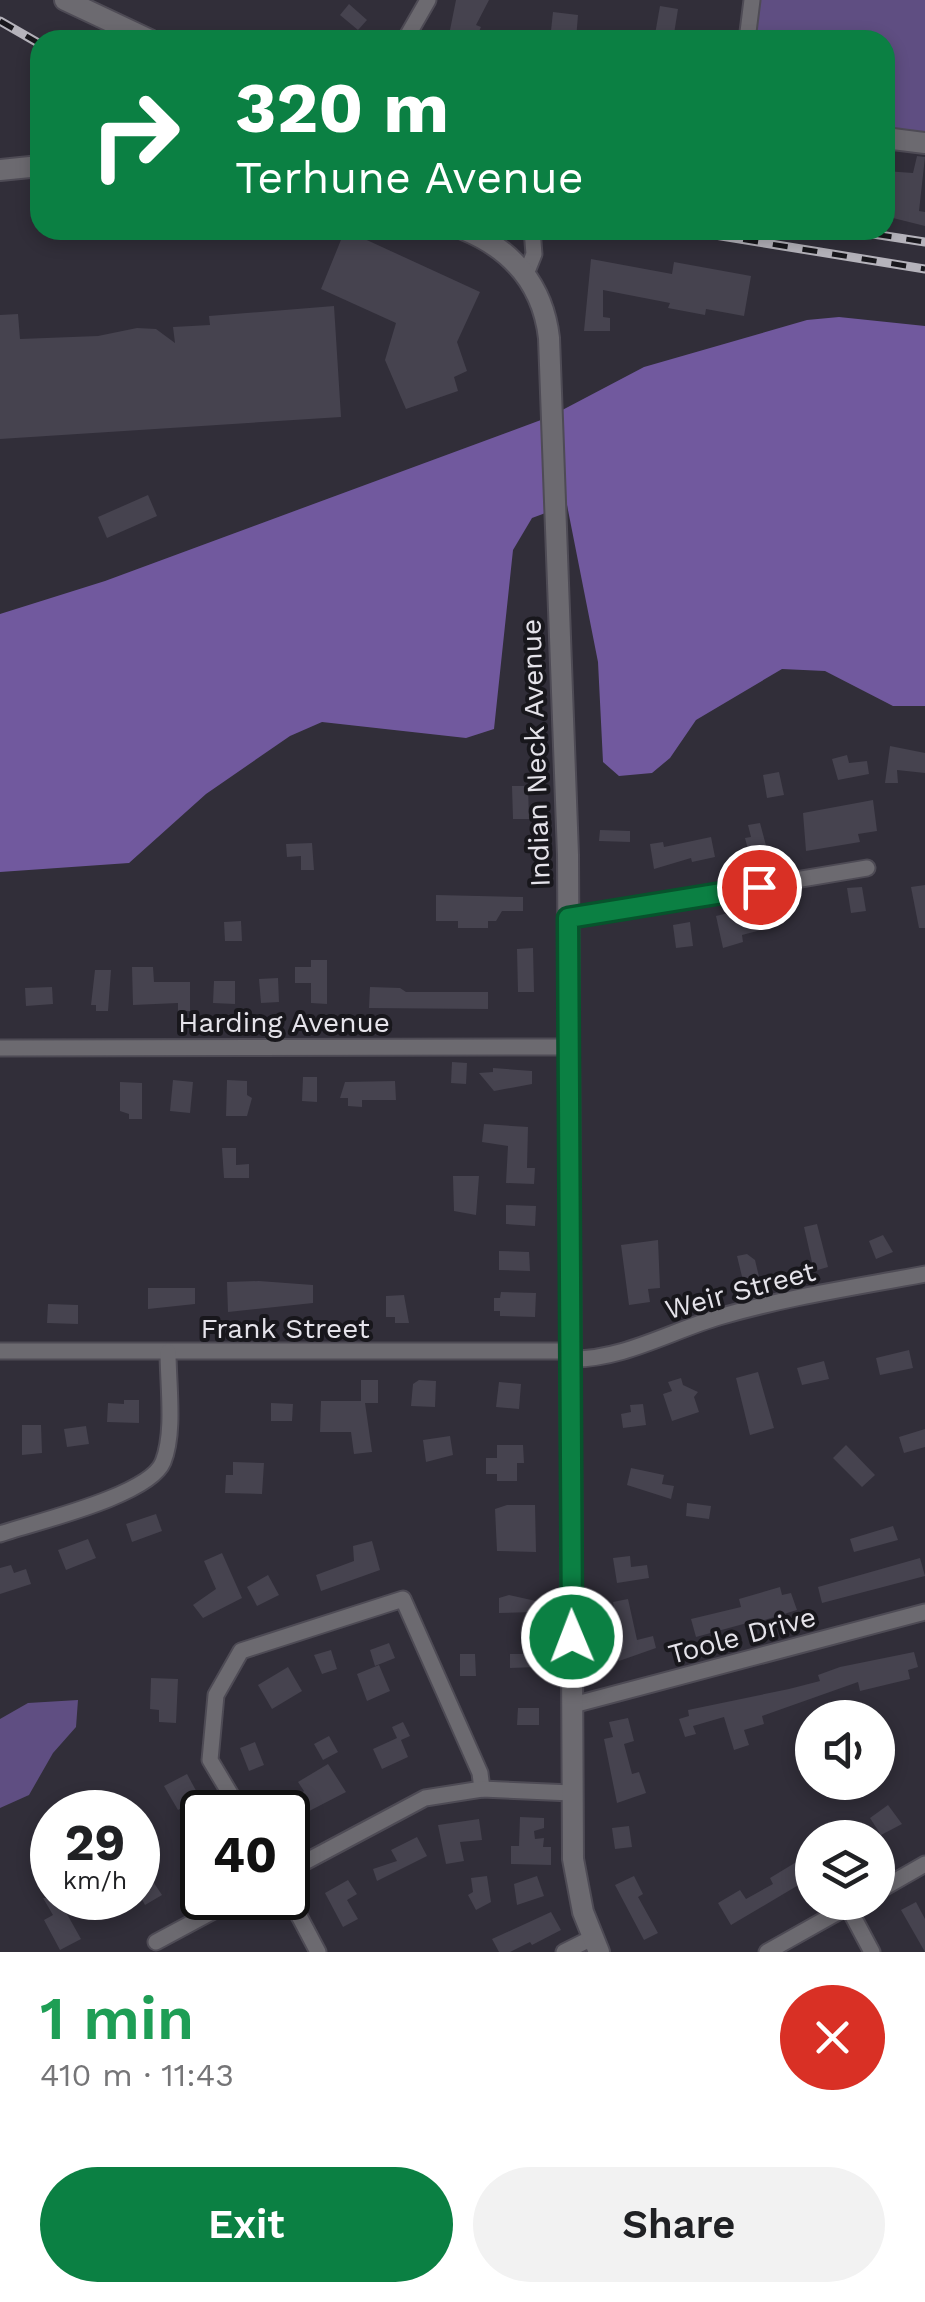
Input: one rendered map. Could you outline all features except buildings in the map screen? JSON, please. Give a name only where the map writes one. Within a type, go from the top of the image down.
[{"type":"street","points":[[65,0],[129,30]]},
{"type":"street","points":[[411,30],[428,0]]},
{"type":"street","points":[[748,30],[752,0]]},
{"type":"street","points":[[895,139],[925,143]]},
{"type":"street","points":[[0,170],[30,167]]},
{"type":"street","name":"Indian Neck Avenue","points":[[484,240],[501,249],[526,274],[546,316],[568,918],[573,1859],[596,1945]]},
{"type":"street","points":[[526,274],[534,254],[533,240]]},
{"type":"street","points":[[568,918],[867,868]]},
{"type":"street","name":"Harding Avenue","points":[[0,1048],[568,1047]]},
{"type":"street","name":"Weir Street","points":[[571,1355],[600,1357],[696,1324],[787,1299],[925,1274]]},
{"type":"street","name":"Frank Street","points":[[0,1351],[571,1355]]},
{"type":"street","points":[[0,1534],[117,1495],[156,1472],[166,1445],[168,1352]]},
{"type":"street","points":[[228,1790],[210,1760],[216,1696],[241,1651],[404,1599],[480,1773],[482,1789]]},
{"type":"street","name":"Toole Drive","points":[[572,1705],[925,1612]]},
{"type":"street","points":[[310,1858],[425,1798],[482,1789],[572,1793]]},
{"type":"street","points":[[895,1881],[925,1864]]},
{"type":"street","points":[[156,1942],[197,1920]]},
{"type":"street","points":[[301,1920],[318,1952]]},
{"type":"street","points":[[767,1952],[825,1920]]},
{"type":"street","points":[[858,1920],[872,1952]]},
{"type":"street","points":[[564,1952],[596,1945]]},
{"type":"shaded area","points":[[752,0],[925,0],[925,143],[895,139],[895,30],[748,30]]},
{"type":"shaded area","points":[[839,317],[925,326],[925,706],[893,706],[825,671],[782,669],[696,720],[670,758],[652,773],[619,776],[603,762],[598,662],[567,505],[532,518],[513,550],[494,729],[466,738],[322,722],[290,736],[206,794],[129,863],[0,872],[0,614],[105,581],[549,417],[644,367],[807,320]]},
{"type":"shaded area","points":[[78,1700],[76,1727],[53,1753],[29,1795],[0,1808],[0,1719],[28,1703]]},
{"type":"railway","points":[[0,21],[30,38]]},
{"type":"railway","points":[[895,237],[925,242]]},
{"type":"railway","points":[[746,240],[925,269]]},
{"type":"route","points":[[572,1637],[568,918],[759,887]]}]
